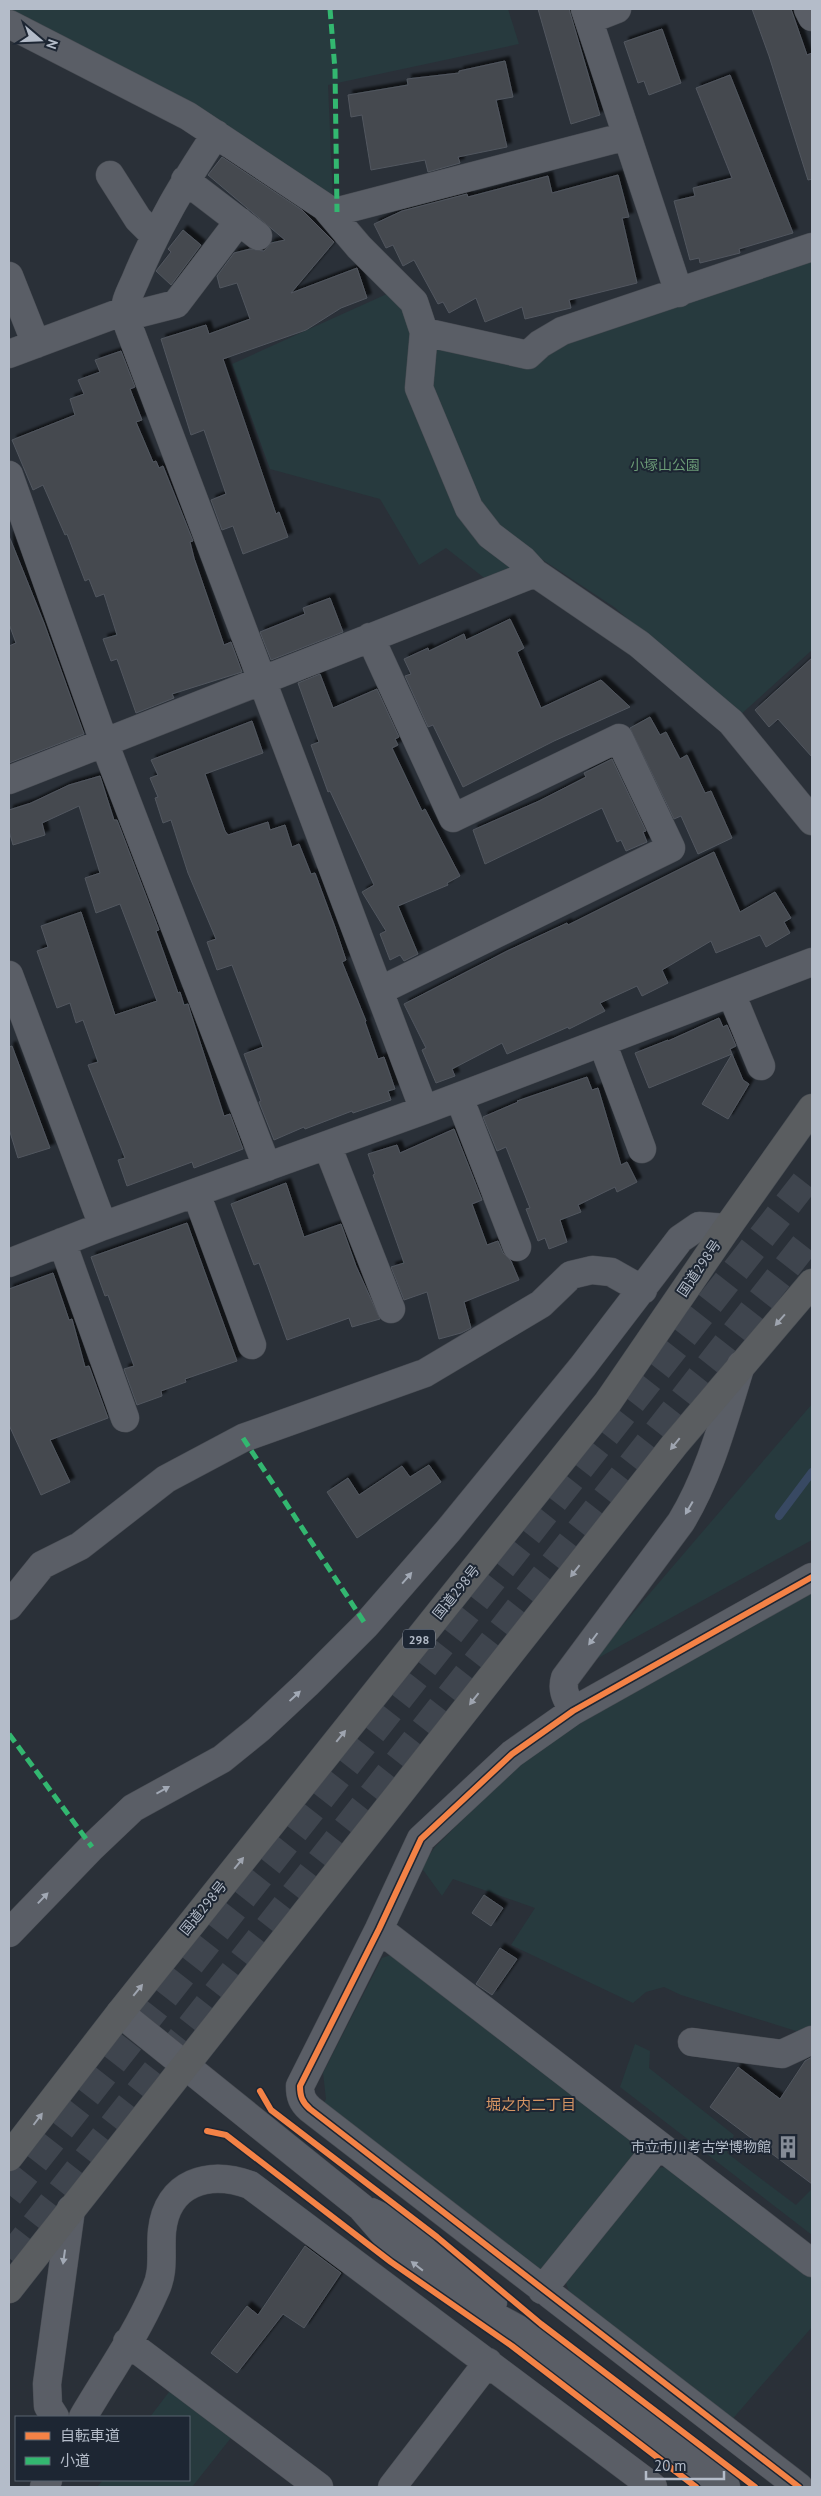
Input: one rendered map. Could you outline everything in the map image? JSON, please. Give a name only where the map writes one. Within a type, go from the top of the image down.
[{"type":"highway","name":"国道298号","points":[[9,2157],[120,2012],[608,1402],[812,1108]]},
{"type":"highway","points":[[9,2289],[675,1444],[741,1364],[812,1283]]},
{"type":"street","points":[[617,9],[587,15],[679,292]]},
{"type":"street","points":[[808,9],[812,17]]},
{"type":"street","points":[[9,24],[188,116],[331,213],[359,247],[414,302],[424,332],[420,388],[469,508],[490,535],[523,560],[534,573],[639,644],[731,722],[812,821]]},
{"type":"street","points":[[216,134],[185,180],[154,235],[124,314],[424,1110]]},
{"type":"street","points":[[331,213],[627,136]]},
{"type":"street","points":[[110,175],[138,219],[154,235]]},
{"type":"street","points":[[9,354],[124,314],[176,304],[248,228],[185,180]]},
{"type":"street","points":[[424,332],[528,355],[540,344],[562,331],[812,247]]},
{"type":"street","points":[[9,276],[36,344]]},
{"type":"street","points":[[9,475],[104,742],[267,1167]]},
{"type":"street","points":[[9,780],[534,573]]},
{"type":"street","points":[[370,637],[454,818],[620,738],[671,848],[379,990]]},
{"type":"street","points":[[9,1263],[103,1226],[459,1097],[812,962]]},
{"type":"street","points":[[9,975],[103,1226]]},
{"type":"street","points":[[731,993],[761,1066]]},
{"type":"street","points":[[602,1042],[642,1150]]},
{"type":"street","points":[[459,1097],[517,1248]]},
{"type":"street","points":[[326,1145],[391,1310]]},
{"type":"street","points":[[196,1193],[252,1345]]},
{"type":"street","points":[[9,1933],[92,1847],[133,1808],[160,1791],[222,1759],[259,1729],[307,1684],[366,1625],[448,1531],[643,1290],[680,1239],[699,1226],[727,1228]]},
{"type":"street","points":[[62,1242],[125,1418]]},
{"type":"street","points":[[9,1606],[42,1565],[80,1546],[166,1480],[242,1438],[425,1373],[541,1304],[571,1275],[592,1270],[611,1272],[643,1290]]},
{"type":"street","points":[[573,1711],[562,1686],[565,1678],[691,1506],[704,1477],[741,1364]]},
{"type":"street","points":[[799,2487],[310,2109],[300,2095],[303,2077],[379,1929],[421,1839],[512,1754],[573,1711],[812,1577]]},
{"type":"street","points":[[379,1929],[812,2263]]},
{"type":"street","points":[[120,2012],[361,2207],[407,2229],[445,2272],[482,2291],[518,2328],[726,2487]]},
{"type":"street","points":[[692,2042],[782,2054],[812,2040]]},
{"type":"street","points":[[542,2290],[659,2145]]},
{"type":"street","points":[[84,2416],[150,2302],[160,2278],[164,2221],[175,2197],[185,2188],[209,2178],[237,2180],[250,2185],[653,2487]]},
{"type":"street","points":[[54,2416],[48,2406],[46,2389],[71,2209]]},
{"type":"street","points":[[416,2311],[474,2234]]},
{"type":"street","points":[[127,2342],[319,2487]]},
{"type":"street","points":[[392,2487],[488,2362]]},
{"type":"green space","points":[[9,9],[508,9],[519,44],[328,85],[333,200]]},
{"type":"green space","name":"小塚山公園","points":[[812,261],[812,650],[739,716],[614,607],[495,528],[474,504],[429,389],[432,353],[438,343],[567,343]]},
{"type":"green space","points":[[389,293],[406,312],[418,336],[414,390],[519,565],[492,584],[446,548],[419,565],[380,499],[270,469],[232,364]]},
{"type":"green space","points":[[812,1404],[812,1540],[591,1662]]},
{"type":"green space","points":[[812,1589],[812,2028],[796,2031],[681,1995],[664,1987],[646,1992],[633,2003],[511,1945],[535,1908],[453,1879],[442,1896],[421,1867],[435,1847],[518,1765],[581,1723],[685,1660]]},
{"type":"green space","points":[[394,1954],[635,2141],[637,2151],[542,2277],[323,2105],[326,2099],[323,2073],[382,1958]]},
{"type":"green space","points":[[635,2044],[650,2051],[649,2068],[734,2135],[727,2153],[796,2205],[812,2189],[812,2235],[620,2087]]},
{"type":"green space","points":[[666,2167],[673,2170],[812,2278],[812,2327],[730,2422],[572,2300],[566,2283],[657,2168]]},
{"type":"green space","points":[[172,2388],[234,2434],[192,2487],[97,2487],[102,2481],[190,2481],[190,2416],[151,2416]]},
{"type":"building","points":[[538,9],[569,9],[600,115],[571,124]]},
{"type":"building","points":[[752,9],[791,9],[807,55],[812,53],[812,179],[808,180],[769,56]]},
{"type":"building","points":[[662,29],[681,83],[649,95],[644,81],[638,83],[624,42]]},
{"type":"building","points":[[505,61],[513,97],[496,100],[507,147],[458,157],[460,163],[428,172],[425,160],[371,170],[362,115],[351,117],[348,95],[408,85],[407,79],[459,73],[459,71]]},
{"type":"building","points":[[730,75],[793,233],[739,249],[740,253],[700,263],[699,258],[690,260],[674,201],[695,196],[693,188],[732,178],[696,88]]},
{"type":"building","points":[[222,157],[302,210],[334,242],[291,293],[357,268],[367,298],[341,308],[306,330],[223,359],[276,514],[279,512],[288,537],[243,554],[233,526],[222,530],[211,500],[226,494],[204,430],[191,435],[161,339],[206,325],[209,334],[250,319],[237,283],[220,288],[217,276],[234,253],[250,249],[264,251],[271,243],[285,240],[208,175]]},
{"type":"building","points":[[618,175],[629,217],[622,218],[637,283],[569,300],[571,308],[525,319],[522,307],[485,322],[476,298],[449,313],[443,302],[438,304],[414,260],[403,266],[393,245],[386,248],[374,224],[402,211],[467,194],[468,197],[548,176],[552,193]]},
{"type":"building","points":[[183,230],[201,245],[171,285],[156,271],[171,252],[168,249]]},
{"type":"building","points":[[121,351],[135,387],[130,389],[142,420],[136,422],[153,462],[156,461],[159,468],[163,466],[193,541],[190,542],[194,558],[224,645],[231,642],[242,672],[172,694],[174,698],[136,713],[117,659],[111,661],[103,639],[117,635],[104,594],[96,597],[89,579],[85,581],[67,534],[65,535],[43,485],[33,490],[12,440],[75,415],[70,399],[84,394],[78,380],[100,372],[95,360]]},
{"type":"building","points":[[9,536],[44,623],[84,734],[9,763],[9,646],[16,643],[9,624]]},
{"type":"building","points":[[330,598],[343,632],[271,660],[260,632],[305,614],[303,608]]},
{"type":"building","points":[[510,619],[524,648],[517,652],[541,708],[601,680],[630,707],[554,741],[463,787],[433,725],[428,727],[405,676],[411,674],[404,659],[428,648],[429,651],[464,634],[466,640]]},
{"type":"building","points":[[812,658],[812,757],[778,719],[769,727],[755,710]]},
{"type":"building","points":[[320,674],[333,708],[377,689],[399,737],[395,739],[398,745],[392,748],[422,811],[425,809],[460,876],[447,883],[448,885],[398,906],[418,954],[404,961],[400,955],[390,960],[380,934],[386,931],[362,892],[374,885],[330,791],[328,792],[311,745],[319,742],[298,683]]},
{"type":"building","points":[[650,717],[660,735],[666,732],[680,759],[687,755],[705,793],[711,791],[732,838],[698,854],[681,816],[674,819],[630,728]]},
{"type":"building","points":[[252,721],[263,753],[205,774],[225,831],[228,835],[268,822],[270,830],[285,825],[292,847],[299,844],[311,874],[315,873],[335,927],[346,960],[342,962],[366,1021],[378,1059],[384,1057],[395,1089],[388,1091],[391,1100],[353,1113],[352,1111],[305,1129],[304,1127],[274,1140],[259,1102],[261,1101],[244,1054],[263,1047],[232,965],[217,970],[207,942],[216,939],[188,873],[171,820],[163,823],[155,798],[158,797],[150,778],[158,775],[151,760]]},
{"type":"building","points":[[612,759],[646,831],[643,832],[647,842],[626,851],[621,840],[617,842],[602,808],[485,864],[473,830],[539,801],[586,777],[584,773]]},
{"type":"building","points":[[100,776],[114,820],[117,820],[159,930],[156,931],[178,993],[180,992],[184,1005],[188,1004],[224,1116],[230,1114],[243,1149],[194,1168],[192,1162],[127,1186],[118,1160],[125,1158],[88,1065],[98,1062],[83,1020],[76,1023],[70,1003],[57,1008],[37,951],[48,947],[41,926],[81,912],[115,1015],[157,1001],[120,904],[96,913],[85,878],[100,873],[79,806],[42,823],[45,835],[13,845],[9,831],[9,810],[31,803],[69,785]]},
{"type":"building","points":[[714,852],[740,912],[775,892],[791,918],[784,922],[790,933],[766,947],[760,935],[716,953],[711,941],[662,970],[668,983],[642,996],[637,986],[600,1003],[605,1011],[569,1029],[568,1027],[507,1054],[502,1043],[452,1069],[455,1076],[436,1083],[422,1050],[426,1048],[404,1004],[507,951],[567,923],[568,925]]},
{"type":"building","points":[[719,1018],[723,1027],[727,1025],[736,1046],[730,1049],[732,1054],[649,1088],[635,1053],[668,1041]]},
{"type":"building","points":[[12,1046],[50,1148],[18,1158],[9,1129],[9,1047]]},
{"type":"building","points":[[732,1054],[743,1080],[749,1084],[728,1119],[702,1104]]},
{"type":"building","points":[[587,1077],[592,1090],[598,1088],[621,1165],[627,1162],[637,1182],[617,1192],[615,1187],[578,1205],[581,1212],[560,1220],[567,1242],[549,1249],[545,1238],[538,1241],[526,1209],[530,1208],[506,1147],[497,1151],[483,1117],[517,1101]]},
{"type":"building","points":[[454,1129],[482,1200],[472,1204],[487,1245],[498,1241],[503,1253],[511,1261],[519,1280],[464,1302],[471,1328],[439,1339],[427,1292],[404,1300],[391,1267],[404,1263],[373,1175],[375,1174],[368,1154],[397,1145],[400,1153]]},
{"type":"building","points":[[286,1183],[304,1237],[341,1224],[356,1266],[380,1319],[352,1327],[349,1318],[287,1340],[259,1263],[254,1265],[231,1204]]},
{"type":"building","points":[[187,1223],[237,1361],[185,1379],[186,1382],[161,1391],[162,1396],[137,1405],[124,1369],[134,1366],[108,1295],[105,1296],[91,1257]]},
{"type":"building","points":[[53,1273],[69,1320],[72,1319],[85,1367],[89,1366],[108,1418],[50,1440],[70,1482],[41,1495],[9,1425],[9,1289]]},
{"type":"building","points":[[429,1465],[441,1482],[357,1538],[327,1492],[348,1478],[359,1495],[402,1466],[410,1477]]},
{"type":"building","points":[[484,1895],[503,1908],[491,1926],[472,1913]]},
{"type":"building","points":[[500,1948],[517,1959],[492,1995],[476,1984]]},
{"type":"building","name":"市立市川考古学博物館","points":[[812,2057],[812,2184],[710,2107],[738,2067],[780,2099],[805,2061]]},
{"type":"building","points":[[305,2246],[341,2273],[304,2328],[283,2314],[237,2373],[211,2353],[247,2306],[258,2315]]},
{"type":"waterway","points":[[779,1516],[812,1472]]},
{"type":"tunnel","points":[[9,2195],[812,1173]]},
{"type":"tunnel","points":[[9,2258],[812,1235]]},
{"type":"marked path","points":[[330,9],[335,70],[337,212]]},
{"type":"marked path","points":[[243,1438],[366,1625]]},
{"type":"marked path","points":[[9,1734],[92,1847]]},
{"type":"cycle path","points":[[799,2487],[310,2109],[302,2099],[300,2086],[379,1929],[421,1839],[512,1754],[573,1711],[812,1577]]},
{"type":"cycle path","points":[[260,2091],[271,2110],[437,2237],[541,2324],[755,2487]]},
{"type":"cycle path","points":[[207,2131],[226,2135],[391,2262],[512,2346],[696,2487]]},
{"type":"place","name":"市立市川考古学博物館","points":[[788,2147]]},
{"type":"district","name":"堀之内二丁目","points":[[531,2104]]}]
